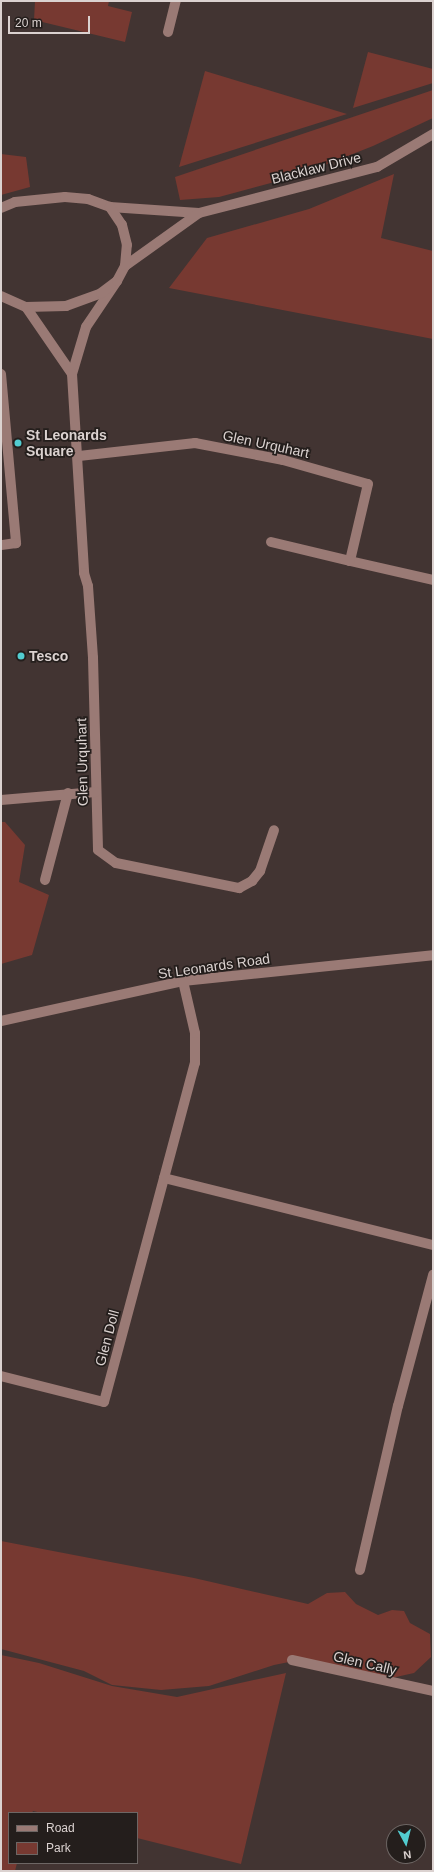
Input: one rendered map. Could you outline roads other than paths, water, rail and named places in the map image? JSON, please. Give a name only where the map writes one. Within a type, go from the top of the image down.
[{"type":"street","points":[[168,32],[176,1]]},
{"type":"street","name":"Blacklaw Drive","points":[[1,208],[15,202],[65,197],[88,199],[110,207],[199,213],[377,167],[433,134]]},
{"type":"street","points":[[110,207],[122,225],[127,245],[125,266]]},
{"type":"street","name":"Blacklaw Drive","points":[[125,266],[199,213]]},
{"type":"street","name":"Glen Urquhart","points":[[125,266],[117,281],[86,327],[72,374],[79,456],[84,573],[88,586],[93,658],[98,850],[116,863],[239,888],[252,882],[260,871],[274,830]]},
{"type":"street","points":[[1,296],[26,307],[45,308],[72,305],[101,293],[117,281]]},
{"type":"street","name":"Glen Urquhart","points":[[26,307],[72,374]]},
{"type":"street","points":[[1,374],[16,543],[1,545]]},
{"type":"street","name":"Glen Urquhart","points":[[79,456],[196,443],[283,460],[368,484],[350,561]]},
{"type":"street","points":[[271,542],[433,580]]},
{"type":"street","points":[[1,800],[68,793],[96,792]]},
{"type":"street","points":[[45,880],[68,793]]},
{"type":"street","name":"St Leonards Road","points":[[1,1021],[183,981],[433,955]]},
{"type":"street","name":"Glen Doll","points":[[1,1376],[104,1402],[195,1063],[195,1033],[183,981]]},
{"type":"street","points":[[164,1178],[433,1245]]},
{"type":"street","points":[[360,1570],[398,1406],[433,1275]]},
{"type":"street","name":"Glen Cally","points":[[292,1660],[433,1691]]},
{"type":"place","name":"St Leonards Square","points":[[18,443]]},
{"type":"place","name":"Tesco","points":[[21,656]]}]
